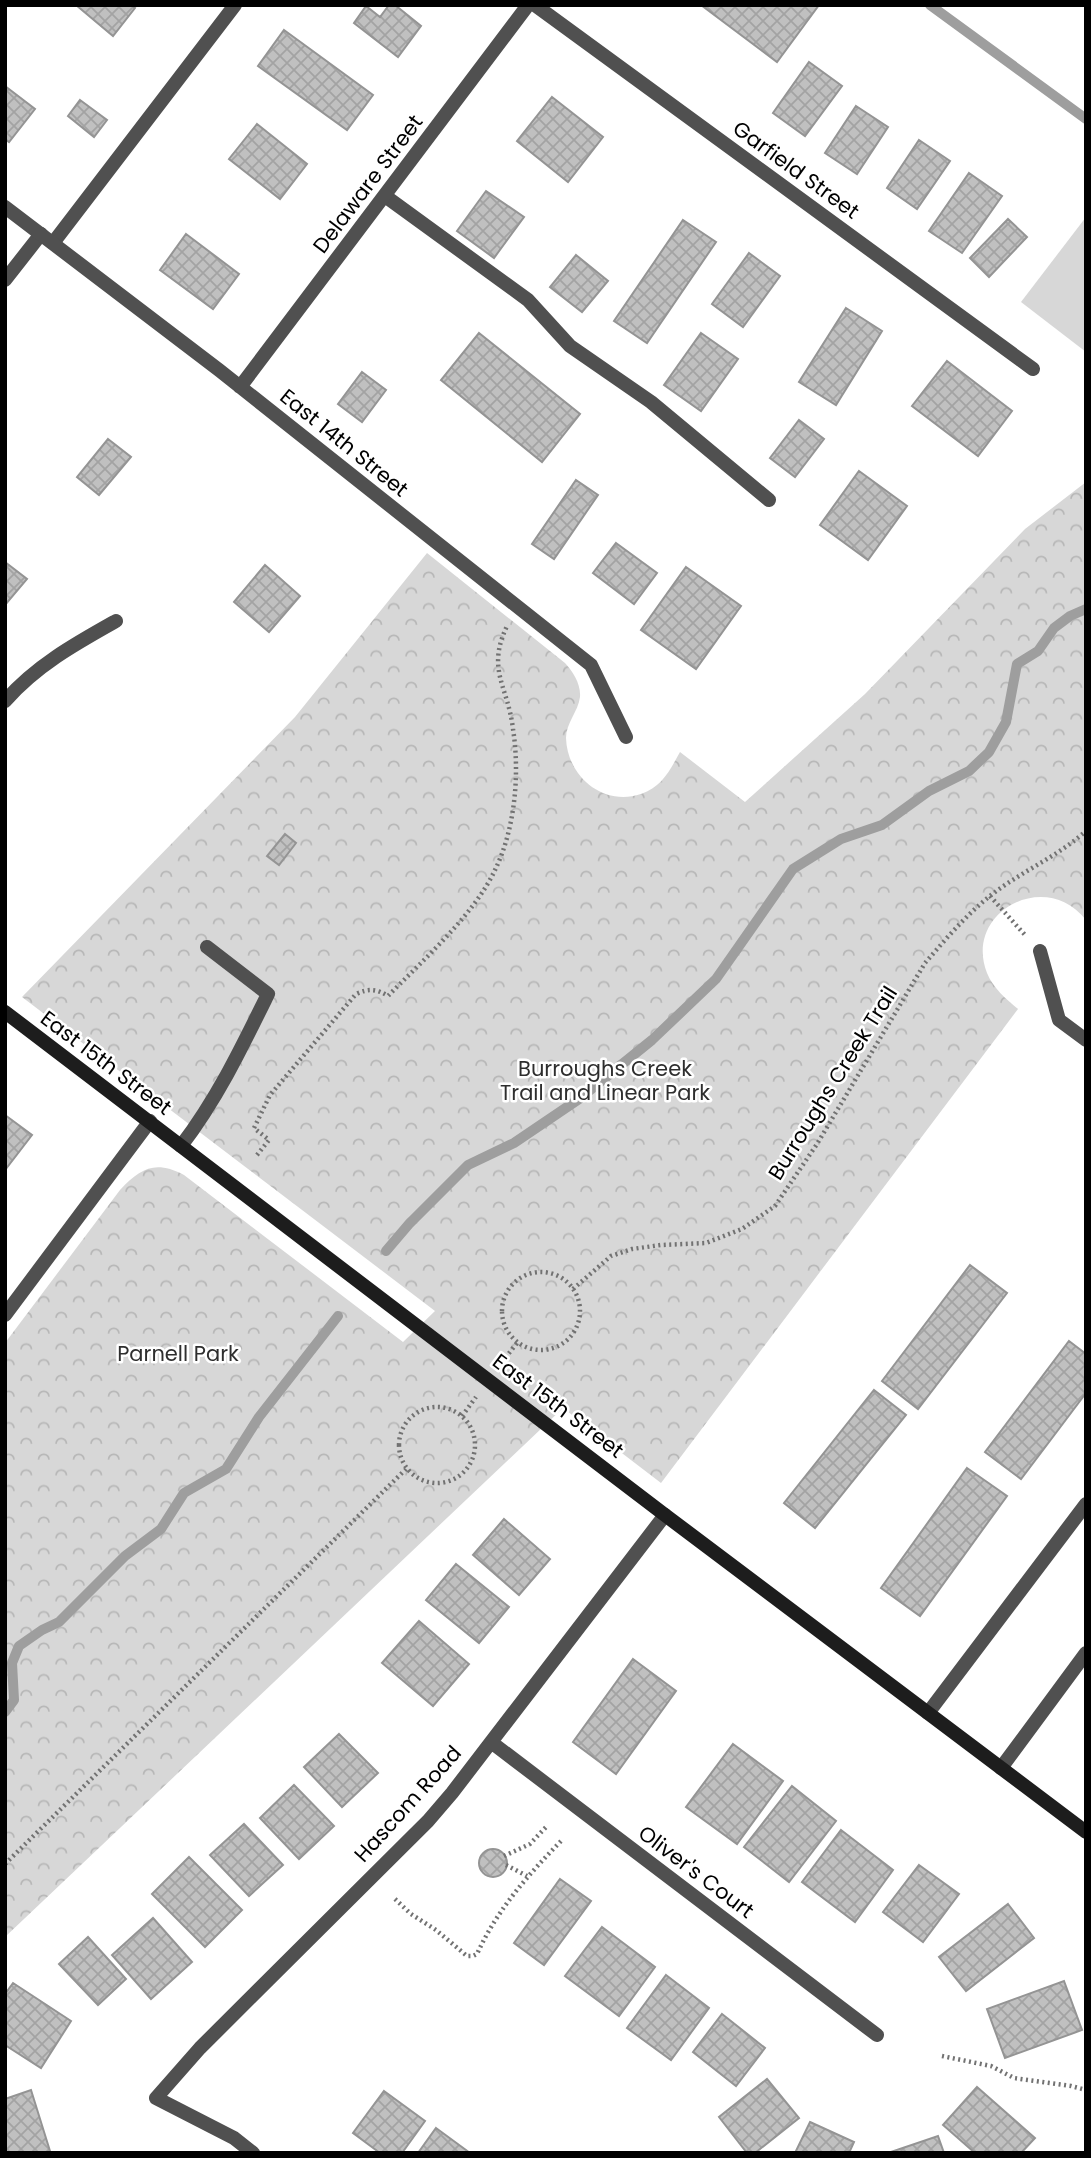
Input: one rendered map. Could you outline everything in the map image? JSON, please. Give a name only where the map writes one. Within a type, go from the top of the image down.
[{"type":"main road","name":"East 15th Street","points":[[5,1012],[1086,1832]]},
{"type":"street","points":[[5,281],[47,238],[235,5]]},
{"type":"street","name":"Delaware Street","points":[[240,387],[528,5]]},
{"type":"street","name":"Garfield Street","points":[[535,5],[1033,369]]},
{"type":"street","points":[[384,196],[528,300],[570,346],[651,402],[769,500]]},
{"type":"street","name":"East 14th Street","points":[[5,206],[240,387],[590,665],[626,737]]},
{"type":"street","points":[[5,701],[29,676],[61,652],[116,621]]},
{"type":"street","points":[[181,1146],[205,1114],[268,994],[207,947]]},
{"type":"street","points":[[1040,951],[1059,1020],[1086,1040]]},
{"type":"street","points":[[5,1315],[149,1121]]},
{"type":"street","points":[[928,1713],[1086,1504]]},
{"type":"street","name":"Hascom Road","points":[[253,2153],[234,2138],[156,2098],[200,2048],[428,1821],[665,1514]]},
{"type":"street","points":[[1001,1768],[1086,1653]]},
{"type":"street","name":"Oliver's Court","points":[[491,1742],[877,2035]]},
{"type":"path","points":[[257,1155],[268,1140],[254,1128],[270,1095],[356,994],[366,989],[379,990],[388,996],[470,908],[496,869],[511,820],[517,772],[513,726],[497,661],[498,647],[517,607]]},
{"type":"path","name":"Burroughs Creek Trail","points":[[573,1289],[611,1256],[632,1248],[706,1243],[742,1229],[775,1206],[824,1133],[925,963],[947,937],[990,896],[1075,841],[1086,831]]},
{"type":"path","points":[[990,896],[1040,951]]},
{"type":"path","points":[[539,1272],[552,1274],[564,1279],[573,1289],[579,1300],[578,1324],[572,1336],[563,1344],[552,1349],[528,1348],[517,1343],[506,1330],[502,1304],[506,1292],[526,1275],[539,1272]]},
{"type":"path","points":[[425,1408],[450,1409],[469,1423],[473,1432],[475,1454],[462,1475],[439,1484],[415,1477],[406,1469],[398,1446],[400,1433],[414,1413],[425,1408]]},
{"type":"path","points":[[5,1864],[406,1469]]},
{"type":"path","points":[[504,1856],[530,1844],[547,1826]]},
{"type":"path","points":[[394,1899],[467,1956],[473,1956],[477,1954],[504,1906],[563,1839]]},
{"type":"path","points":[[506,1865],[527,1877]]},
{"type":"path","points":[[943,2056],[991,2066],[1014,2078],[1071,2085],[1086,2090]]},
{"type":"green space","points":[[1086,217],[1086,352],[1021,302]]},
{"type":"green space","name":"Burroughs Creek Trail and Linear Park","points":[[1086,482],[1086,920],[1069,905],[1050,898],[1031,898],[1012,904],[997,916],[987,932],[983,951],[987,973],[996,988],[1018,1009],[661,1483],[563,1408],[5,1937],[5,1343],[120,1190],[135,1176],[157,1167],[184,1175],[403,1342],[435,1311],[22,997],[295,717],[427,553],[571,670],[578,683],[580,697],[567,733],[568,752],[580,776],[590,785],[613,796],[641,794],[660,782],[680,752],[745,802],[865,694],[1025,529]]},
{"type":"building","points":[[76,5],[131,5],[135,8],[113,36]]},
{"type":"building","points":[[389,5],[395,5],[421,26],[398,57],[354,23],[366,6],[380,17]]},
{"type":"building","points":[[701,5],[819,5],[777,62]]},
{"type":"building","points":[[284,30],[373,95],[347,130],[258,66]]},
{"type":"building","points":[[809,62],[842,86],[805,136],[773,113]]},
{"type":"building","points":[[5,86],[35,109],[9,142],[5,139]]},
{"type":"building","points":[[552,97],[603,137],[568,182],[517,141]]},
{"type":"building","points":[[80,100],[107,120],[94,137],[68,116]]},
{"type":"building","points":[[856,106],[888,127],[857,174],[825,153]]},
{"type":"building","points":[[257,124],[307,164],[280,199],[229,159]]},
{"type":"building","points":[[919,140],[950,161],[917,209],[887,188]]},
{"type":"building","points":[[969,173],[1002,196],[962,253],[929,231]]},
{"type":"building","points":[[486,191],[524,217],[494,258],[457,231]]},
{"type":"building","points":[[1008,219],[1027,237],[989,277],[970,258]]},
{"type":"building","points":[[683,220],[716,242],[647,343],[614,321]]},
{"type":"building","points":[[186,234],[239,274],[213,309],[160,270]]},
{"type":"building","points":[[749,253],[780,276],[743,327],[712,304]]},
{"type":"building","points":[[576,255],[608,281],[582,312],[550,287]]},
{"type":"building","points":[[846,308],[882,331],[836,405],[799,382]]},
{"type":"building","points":[[479,333],[580,414],[542,462],[441,380]]},
{"type":"building","points":[[701,333],[738,359],[701,411],[664,385]]},
{"type":"building","points":[[947,361],[1012,411],[978,456],[912,406]]},
{"type":"building","points":[[362,372],[386,390],[362,422],[338,404]]},
{"type":"building","points":[[799,420],[824,439],[795,477],[770,458]]},
{"type":"building","points":[[108,439],[131,457],[99,495],[77,477]]},
{"type":"building","points":[[859,471],[907,506],[868,560],[820,525]]},
{"type":"building","points":[[576,480],[598,495],[554,559],[532,544]]},
{"type":"building","points":[[616,543],[657,573],[634,604],[593,573]]},
{"type":"building","points":[[5,562],[27,579],[5,605]]},
{"type":"building","points":[[265,565],[300,596],[269,632],[234,602]]},
{"type":"building","points":[[686,567],[741,606],[696,669],[641,630]]},
{"type":"building","points":[[285,834],[296,843],[279,865],[267,856]]},
{"type":"building","points":[[5,1115],[32,1135],[5,1170]]},
{"type":"building","points":[[970,1265],[1007,1293],[918,1409],[882,1381]]},
{"type":"building","points":[[1069,1341],[1086,1354],[1086,1393],[1021,1479],[985,1452]]},
{"type":"building","points":[[874,1390],[906,1415],[815,1528],[784,1503]]},
{"type":"building","points":[[967,1468],[1007,1496],[920,1616],[881,1588]]},
{"type":"building","points":[[504,1519],[550,1559],[519,1595],[473,1555]]},
{"type":"building","points":[[456,1564],[509,1607],[479,1643],[426,1600]]},
{"type":"building","points":[[419,1621],[469,1664],[433,1706],[382,1663]]},
{"type":"building","points":[[633,1659],[676,1691],[616,1774],[573,1742]]},
{"type":"building","points":[[339,1734],[378,1773],[342,1807],[304,1767]]},
{"type":"building","points":[[733,1744],[783,1781],[737,1844],[686,1807]]},
{"type":"building","points":[[294,1785],[334,1826],[299,1859],[260,1818]]},
{"type":"building","points":[[792,1786],[836,1821],[789,1882],[744,1847]]},
{"type":"building","points":[[244,1824],[283,1865],[249,1896],[210,1855]]},
{"type":"building","points":[[841,1830],[893,1870],[855,1922],[802,1882]]},
{"type":"building","points":[[493,1849],[503,1853],[507,1863],[503,1873],[493,1877],[483,1873],[479,1863],[483,1853]]},
{"type":"building","points":[[189,1857],[242,1910],[205,1947],[152,1894]]},
{"type":"building","points":[[919,1865],[959,1894],[923,1942],[883,1912]]},
{"type":"building","points":[[560,1879],[591,1901],[544,1965],[514,1943]]},
{"type":"building","points":[[1008,1904],[1034,1938],[966,1991],[939,1957]]},
{"type":"building","points":[[153,1918],[192,1962],[151,1999],[112,1955]]},
{"type":"building","points":[[602,1927],[655,1967],[619,2016],[565,1976]]},
{"type":"building","points":[[88,1937],[126,1979],[98,2005],[59,1964]]},
{"type":"building","points":[[666,1975],[709,2008],[671,2060],[627,2028]]},
{"type":"building","points":[[1064,1981],[1082,2030],[1005,2058],[987,2009]]},
{"type":"building","points":[[13,1983],[71,2021],[41,2068],[5,2045],[5,1994]]},
{"type":"building","points":[[722,2014],[765,2048],[736,2086],[693,2052]]},
{"type":"building","points":[[767,2079],[799,2118],[755,2153],[747,2153],[719,2117]]},
{"type":"building","points":[[977,2087],[1035,2138],[1021,2153],[975,2153],[943,2125]]},
{"type":"building","points":[[31,2090],[50,2151],[5,2153],[5,2099]]},
{"type":"building","points":[[384,2091],[425,2121],[402,2153],[380,2153],[353,2133]]},
{"type":"building","points":[[810,2122],[854,2142],[849,2153],[795,2153]]},
{"type":"building","points":[[436,2128],[470,2153],[418,2153]]},
{"type":"building","points":[[938,2136],[944,2153],[888,2153]]},
{"type":"waterway","points":[[930,5],[1086,119]]},
{"type":"waterway","points":[[386,1251],[468,1165],[514,1143],[579,1099],[652,1040],[716,979],[793,869],[841,839],[882,825],[929,791],[969,771],[989,752],[1006,722],[1017,664],[1038,651],[1054,628],[1070,616],[1086,609]]},
{"type":"waterway","points":[[5,1712],[14,1700],[12,1663],[19,1646],[59,1622],[125,1556],[161,1529],[184,1493],[226,1469],[259,1417],[338,1316]]},
{"type":"park label","name":"Parnell Park","points":[[178,1354]]}]
